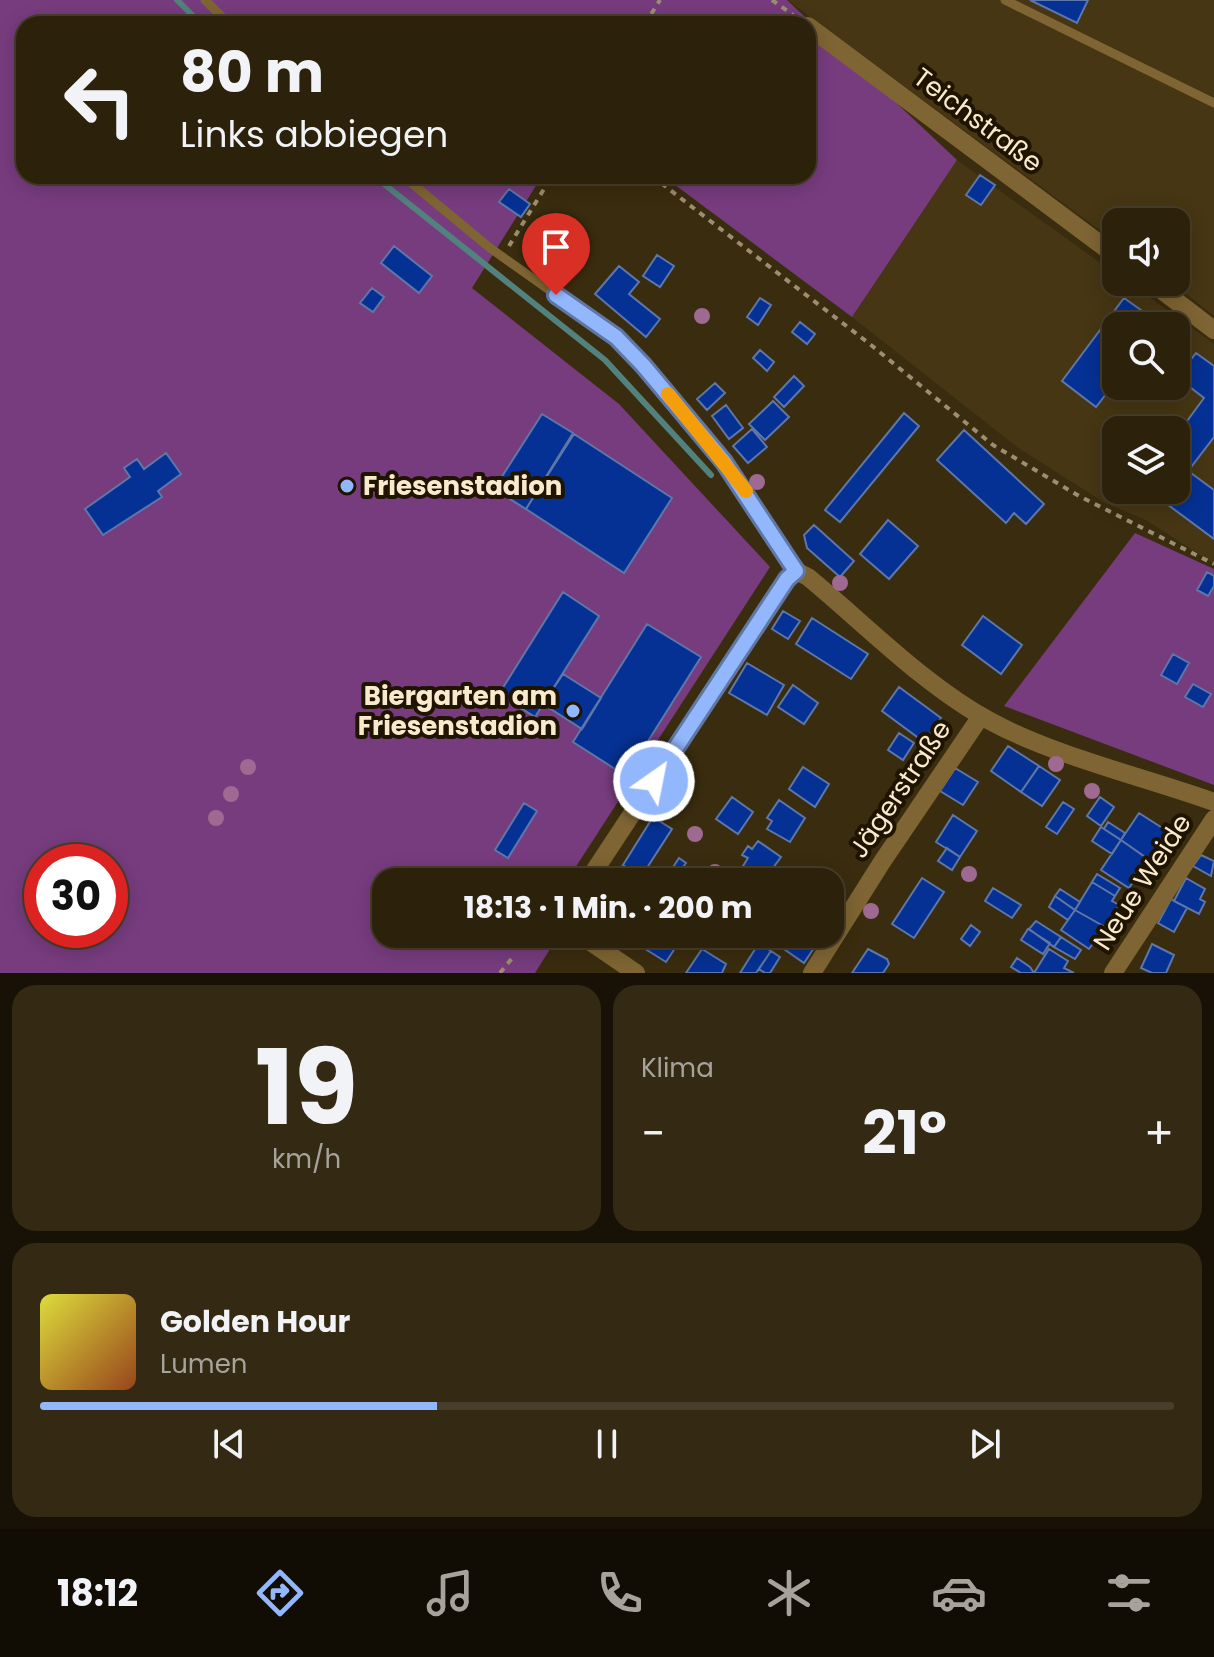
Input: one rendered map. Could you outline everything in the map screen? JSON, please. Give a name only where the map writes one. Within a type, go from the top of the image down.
[{"type":"street","name":"Teichstraße","points":[[816,31],[1102,246]]},
{"type":"street","points":[[1169,296],[1214,330]]},
{"type":"street","points":[[596,868],[787,579],[796,571],[808,577],[883,639],[899,657],[981,716],[1041,744],[1214,802]]},
{"type":"street","name":"Jägerstraße","points":[[812,973],[882,862],[981,716]]},
{"type":"street","name":"Neue Weide","points":[[1113,973],[1214,819]]},
{"type":"street","points":[[599,948],[636,973]]},
{"type":"lane","points":[[205,0],[221,16]]},
{"type":"lane","points":[[1005,0],[1214,103]]},
{"type":"lane","points":[[413,184],[502,257],[610,333],[638,359],[724,462],[796,571]]},
{"type":"path","points":[[772,0],[795,16]]},
{"type":"path","points":[[502,257],[547,184]]},
{"type":"path","points":[[662,184],[871,345],[993,445],[1079,496],[1214,564]]},
{"type":"path","points":[[500,973],[513,957]]},
{"type":"shaded area","name":"Friesenstadion","points":[[0,0],[787,0],[804,16],[16,16],[16,184],[537,184],[472,288],[619,404],[770,567],[575,868],[372,868],[372,948],[551,948],[535,973],[0,973]]},
{"type":"shaded area","points":[[787,0],[1214,0],[1214,316],[1189,296],[1190,208],[1102,208],[1102,232],[816,21],[816,16],[809,16]]},
{"type":"shaded area","name":"Friesenstadion","points":[[816,27],[957,160],[852,317],[674,184],[816,184]]},
{"type":"shaded area","points":[[957,160],[1102,264],[1102,296],[1147,296],[1170,312],[1102,312],[1102,400],[1190,400],[1190,327],[1214,344],[1214,564],[1146,520],[1107,504],[1190,504],[1190,416],[1102,416],[1102,501],[1017,447],[852,317]]},
{"type":"shaded area","points":[[1135,533],[1214,569],[1214,785],[1004,706]]},
{"type":"building","points":[[1030,0],[1088,0],[1077,23]]},
{"type":"building","points":[[980,175],[995,185],[981,205],[966,195]]},
{"type":"building","points":[[509,189],[530,204],[521,217],[499,202]]},
{"type":"building","points":[[394,246],[432,276],[419,293],[381,263]]},
{"type":"building","points":[[657,255],[674,266],[660,287],[643,276]]},
{"type":"building","points":[[619,266],[639,282],[629,294],[660,319],[646,337],[595,294]]},
{"type":"building","points":[[372,288],[384,297],[373,312],[360,303]]},
{"type":"building","points":[[760,298],[771,305],[758,325],[747,317]]},
{"type":"building","points":[[1124,298],[1144,312],[1114,312]]},
{"type":"building","points":[[800,322],[815,334],[807,344],[792,332]]},
{"type":"building","points":[[1102,327],[1102,399],[1096,407],[1062,381]]},
{"type":"building","points":[[760,350],[774,362],[767,371],[753,358]]},
{"type":"building","points":[[1196,353],[1214,366],[1214,437],[1190,468],[1190,417],[1204,398],[1190,387],[1190,361]]},
{"type":"building","points":[[794,376],[804,386],[784,407],[774,397]]},
{"type":"building","points":[[715,383],[725,393],[707,410],[697,399]]},
{"type":"building","points":[[773,401],[789,417],[765,440],[749,424]]},
{"type":"building","points":[[726,405],[743,428],[729,439],[712,416]]},
{"type":"building","points":[[904,413],[919,426],[840,522],[825,510]]},
{"type":"building","points":[[542,414],[573,433],[526,509],[494,489]]},
{"type":"building","points":[[752,429],[767,447],[748,463],[733,446]]},
{"type":"building","points":[[964,430],[1044,504],[1026,524],[1014,513],[1006,523],[937,460]]},
{"type":"building","points":[[574,434],[672,498],[624,573],[526,509]]},
{"type":"building","points":[[166,453],[181,474],[158,491],[162,497],[103,535],[85,509],[130,477],[124,468],[137,459],[144,469]]},
{"type":"building","points":[[1190,472],[1214,490],[1214,539],[1167,504],[1190,504]]},
{"type":"building","points":[[888,520],[918,546],[889,579],[860,554]]},
{"type":"building","points":[[814,525],[854,561],[840,577],[807,548],[804,535]]},
{"type":"building","points":[[1207,572],[1214,576],[1214,586],[1208,596],[1197,590]]},
{"type":"building","points":[[563,592],[599,616],[535,717],[499,694]]},
{"type":"building","points":[[783,611],[800,621],[788,639],[772,629]]},
{"type":"building","points":[[983,616],[1022,645],[1001,674],[962,645]]},
{"type":"building","points":[[812,618],[868,654],[851,679],[796,644]]},
{"type":"building","points":[[647,624],[701,657],[626,776],[573,742]]},
{"type":"building","points":[[1173,654],[1189,663],[1177,684],[1161,675]]},
{"type":"building","points":[[747,663],[784,685],[767,715],[729,693]]},
{"type":"building","points":[[563,674],[601,698],[582,729],[543,704]]},
{"type":"building","points":[[1193,684],[1211,694],[1203,707],[1185,697]]},
{"type":"building","points":[[793,685],[818,703],[804,724],[778,707]]},
{"type":"building","points":[[899,687],[941,718],[924,742],[882,711]]},
{"type":"building","points":[[899,733],[914,743],[903,760],[888,750]]},
{"type":"building","points":[[1008,746],[1039,766],[1021,792],[991,771]]},
{"type":"building","points":[[1039,766],[1060,780],[1042,806],[1021,792]]},
{"type":"building","points":[[803,767],[829,784],[815,807],[789,789]]},
{"type":"building","points":[[955,768],[978,782],[963,805],[940,791]]},
{"type":"building","points":[[732,797],[753,812],[738,834],[716,819]]},
{"type":"building","points":[[1100,797],[1114,807],[1101,826],[1087,816]]},
{"type":"building","points":[[779,800],[805,818],[790,842],[767,829],[772,821],[767,818]]},
{"type":"building","points":[[1063,802],[1074,809],[1057,834],[1046,827]]},
{"type":"building","points":[[524,803],[537,811],[508,858],[495,850]]},
{"type":"building","points":[[1139,813],[1167,831],[1148,859],[1121,840]]},
{"type":"building","points":[[953,815],[977,831],[960,857],[936,842]]},
{"type":"building","points":[[653,817],[672,829],[647,868],[628,868],[623,865]]},
{"type":"building","points":[[1108,822],[1125,833],[1121,840],[1104,829]]},
{"type":"building","points":[[1101,827],[1121,840],[1112,854],[1092,841]]},
{"type":"building","points":[[1121,840],[1148,859],[1129,888],[1101,870]]},
{"type":"building","points":[[758,841],[781,857],[773,868],[746,868],[743,866],[748,858],[742,855],[748,846],[752,849]]},
{"type":"building","points":[[947,848],[960,857],[952,870],[938,861]]},
{"type":"building","points":[[1201,855],[1214,861],[1211,876],[1193,866]]},
{"type":"building","points":[[679,858],[686,863],[682,868],[672,868]]},
{"type":"building","points":[[1097,874],[1120,888],[1115,896],[1092,882]]},
{"type":"building","points":[[922,878],[944,892],[914,938],[892,924]]},
{"type":"building","points":[[1186,878],[1205,889],[1200,899],[1205,902],[1199,914],[1174,901]]},
{"type":"building","points":[[1092,882],[1115,896],[1112,901],[1119,905],[1105,927],[1075,910]]},
{"type":"building","points":[[993,888],[1021,905],[1012,918],[985,901]]},
{"type":"building","points":[[1060,889],[1080,902],[1075,910],[1055,896]]},
{"type":"building","points":[[1055,896],[1075,910],[1068,920],[1049,907]]},
{"type":"building","points":[[1171,899],[1187,908],[1174,932],[1158,923]]},
{"type":"building","points":[[1075,910],[1105,927],[1089,949],[1061,930]]},
{"type":"building","points":[[1036,921],[1061,937],[1054,947],[1029,929]]},
{"type":"building","points":[[971,925],[980,932],[970,946],[961,939]]},
{"type":"building","points":[[1028,929],[1050,943],[1043,954],[1021,940]]},
{"type":"building","points":[[1061,937],[1081,950],[1075,959],[1054,947]]},
{"type":"building","points":[[1152,944],[1174,955],[1166,973],[1152,973],[1141,968]]},
{"type":"building","points":[[644,948],[675,948],[666,962]]},
{"type":"building","points":[[756,948],[771,951],[756,973],[740,973]]},
{"type":"building","points":[[782,948],[814,948],[804,963]]},
{"type":"building","points":[[702,949],[726,964],[722,973],[686,973]]},
{"type":"building","points":[[868,949],[887,959],[889,964],[883,973],[852,973]]},
{"type":"building","points":[[1049,949],[1068,961],[1064,968],[1074,973],[1034,973]]},
{"type":"building","points":[[771,951],[780,957],[770,973],[765,973],[759,969]]},
{"type":"building","points":[[1017,958],[1034,973],[1021,973],[1011,967]]},
{"type":"waterway","points":[[177,0],[193,16]]},
{"type":"waterway","points":[[384,184],[605,360],[711,475]]},
{"type":"slow traffic","points":[[668,394],[746,491]]},
{"type":"place","name":"Friesenstadion","points":[[347,486]]},
{"type":"place","name":"Biergarten am Friesenstadion","points":[[573,711]]},
{"type":"route","points":[[556,295],[616,337],[672,398],[744,489],[796,571],[787,579],[654,781]]}]
